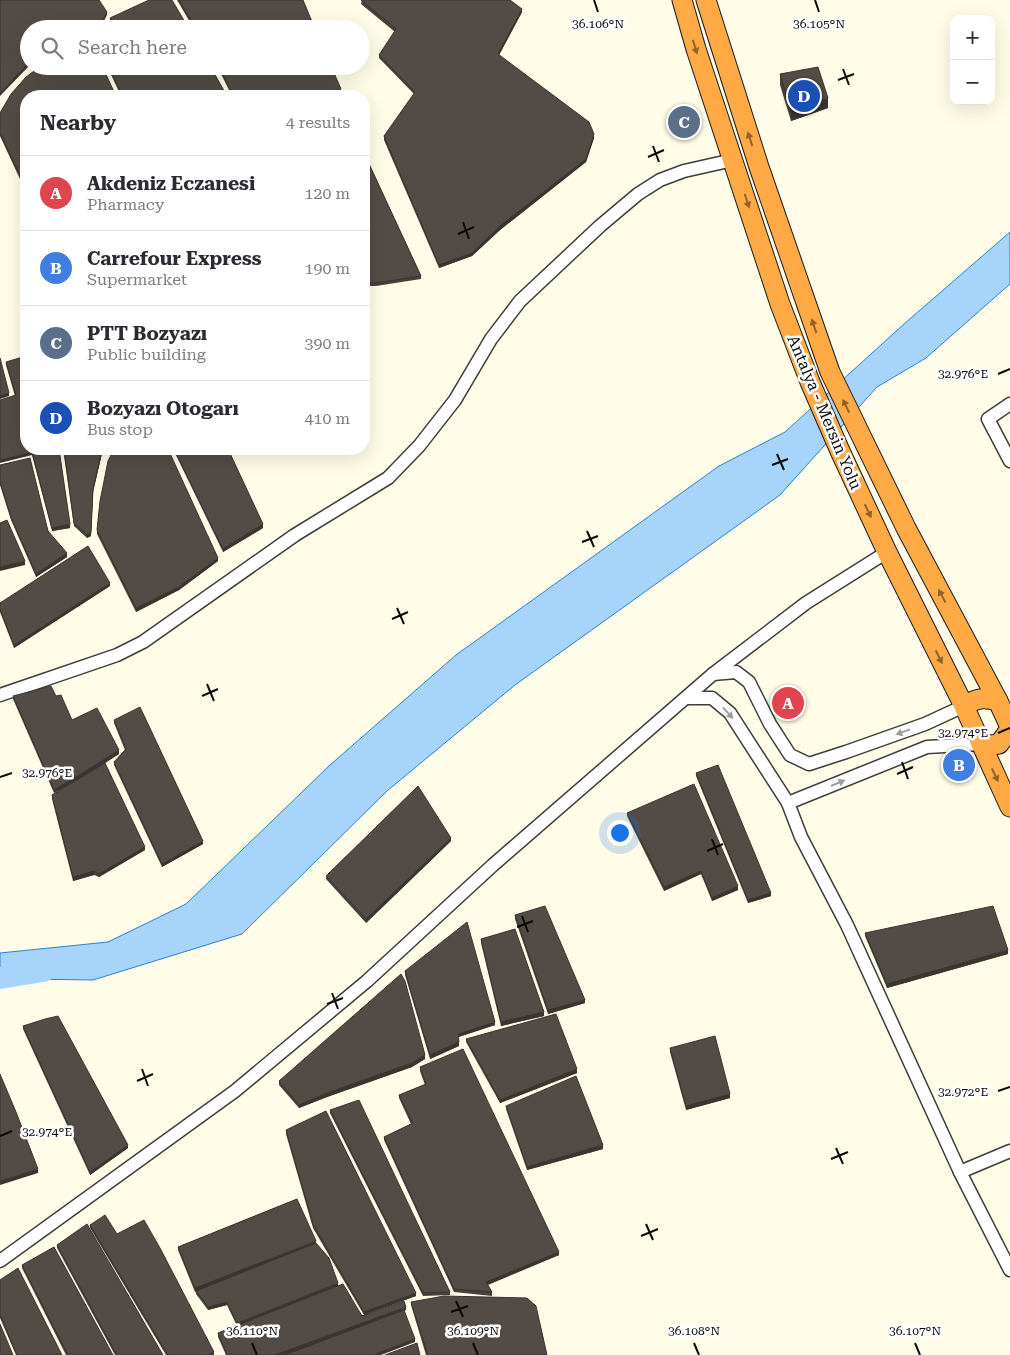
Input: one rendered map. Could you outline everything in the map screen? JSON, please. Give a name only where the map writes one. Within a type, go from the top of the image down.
[{"type":"highway","name":"Antalya - Mersin Yolu","points":[[682,0],[696,49],[780,304],[810,382],[887,552],[964,706],[1010,807]]},
{"type":"highway","name":"Antalya - Mersin Yolu","points":[[706,0],[759,167],[830,372],[906,528],[1004,701],[1010,728]]},
{"type":"highway","points":[[964,706],[974,700],[986,698],[1004,701]]},
{"type":"highway","points":[[981,744],[1000,744],[1010,728]]},
{"type":"street","points":[[0,695],[117,655],[142,642],[295,534],[388,478],[420,446],[454,400],[491,339],[520,301],[600,226],[638,194],[660,180],[684,171],[733,160]]},
{"type":"street","points":[[1010,404],[988,419],[1010,461]]},
{"type":"street","points":[[0,1260],[235,1092],[367,981],[493,865],[713,674],[806,603],[887,552]]},
{"type":"street","points":[[713,674],[736,672],[749,682],[770,724],[790,755],[808,764],[926,724],[964,706]]},
{"type":"street","points":[[686,698],[712,698],[730,714],[788,803],[801,836],[847,925],[960,1172],[1010,1270]]},
{"type":"street","points":[[788,803],[927,747],[981,744]]},
{"type":"street","points":[[960,1172],[1010,1151]]},
{"type":"water","points":[[1010,232],[1010,284],[926,358],[877,387],[780,495],[515,685],[387,791],[242,934],[93,980],[26,979],[0,973],[0,953],[108,942],[186,904],[330,765],[456,655],[719,466],[785,432],[904,324]]},
{"type":"building","points":[[0,0],[99,0],[107,12],[103,20],[20,20],[20,72],[0,93]]},
{"type":"building","points":[[149,0],[172,0],[184,20],[111,20],[110,18]]},
{"type":"building","points":[[179,0],[303,0],[311,20],[191,20]]},
{"type":"building","points":[[361,0],[510,0],[522,9],[498,54],[589,122],[594,134],[586,159],[500,226],[472,253],[439,265],[384,136],[415,92],[379,55],[396,29]]},
{"type":"building","points":[[818,67],[828,98],[791,111],[780,74]]},
{"type":"building","points":[[29,75],[106,75],[113,90],[20,90],[20,176],[0,132],[0,113],[11,94]]},
{"type":"building","points":[[113,75],[215,75],[224,90],[119,90]]},
{"type":"building","points":[[223,75],[335,75],[341,89],[339,90],[230,90]]},
{"type":"building","points":[[370,166],[421,276],[370,282]]},
{"type":"building","points":[[0,358],[9,393],[0,396]]},
{"type":"building","points":[[20,358],[20,455],[0,460],[0,400],[16,395],[6,362]]},
{"type":"building","points":[[33,455],[60,455],[70,524],[52,528]]},
{"type":"building","points":[[65,455],[101,455],[93,489],[91,532],[87,535],[74,523]]},
{"type":"building","points":[[111,455],[171,455],[218,558],[179,587],[136,608],[97,530],[100,501],[108,461]]},
{"type":"building","points":[[177,455],[231,455],[263,524],[223,549]]},
{"type":"building","points":[[30,458],[48,531],[67,553],[36,574],[11,517],[0,482],[0,465]]},
{"type":"building","points":[[7,520],[25,561],[0,567],[0,523]]},
{"type":"building","points":[[88,546],[110,583],[14,645],[0,609],[0,603]]},
{"type":"building","points":[[51,686],[56,696],[61,695],[72,720],[97,708],[119,750],[54,790],[13,696]]},
{"type":"building","points":[[140,707],[203,841],[162,864],[114,762],[126,749],[114,720]]},
{"type":"building","points":[[105,763],[145,847],[99,874],[94,871],[73,877],[52,795]]},
{"type":"building","points":[[718,765],[771,893],[748,900],[696,773]]},
{"type":"building","points":[[694,784],[738,886],[712,898],[701,871],[664,887],[627,813]]},
{"type":"building","points":[[418,786],[451,838],[366,919],[326,876]]},
{"type":"building","points":[[545,906],[585,1000],[548,1010],[515,915]]},
{"type":"building","points":[[993,906],[1008,950],[887,984],[865,933]]},
{"type":"building","points":[[467,922],[495,1022],[458,1034],[459,1042],[430,1055],[405,971]]},
{"type":"building","points":[[515,929],[544,1012],[501,1022],[481,939]]},
{"type":"building","points":[[401,974],[405,981],[425,1055],[412,1063],[299,1105],[279,1081]]},
{"type":"building","points":[[556,1014],[577,1069],[500,1100],[466,1039]]},
{"type":"building","points":[[58,1016],[128,1145],[90,1172],[23,1026]]},
{"type":"building","points":[[715,1036],[730,1094],[686,1106],[670,1048]]},
{"type":"building","points":[[463,1049],[559,1252],[486,1282],[492,1292],[454,1289],[384,1137],[413,1123],[399,1095],[426,1084],[420,1067]]},
{"type":"building","points":[[0,1074],[38,1169],[0,1181]]},
{"type":"building","points":[[576,1076],[603,1145],[527,1167],[506,1106]]},
{"type":"building","points":[[359,1100],[450,1292],[423,1293],[330,1110]]},
{"type":"building","points":[[326,1111],[416,1293],[364,1312],[313,1224],[286,1130]]},
{"type":"building","points":[[297,1199],[316,1241],[195,1288],[178,1247]]},
{"type":"building","points":[[105,1215],[117,1234],[144,1220],[214,1352],[207,1355],[168,1355],[90,1225]]},
{"type":"building","points":[[87,1224],[163,1355],[117,1355],[57,1245]]},
{"type":"building","points":[[316,1243],[329,1258],[338,1283],[237,1323],[227,1302],[208,1307],[196,1291]]},
{"type":"building","points":[[54,1247],[113,1355],[68,1355],[22,1265]]},
{"type":"building","points":[[18,1268],[62,1355],[17,1355],[0,1314],[0,1280]]},
{"type":"building","points":[[343,1284],[362,1316],[404,1301],[406,1307],[275,1355],[227,1355],[218,1333]]},
{"type":"building","points":[[444,1296],[527,1298],[536,1306],[547,1355],[428,1355],[411,1302]]},
{"type":"building","points":[[404,1310],[415,1339],[372,1355],[285,1355]]},
{"type":"building","points":[[0,1324],[13,1355],[0,1355]]},
{"type":"building","points":[[417,1343],[420,1355],[385,1355]]},
{"type":"waterway","points":[[0,978],[43,971]]},
{"type":"place","name":"Bozyazı Otogarı","points":[[804,96]]},
{"type":"place","name":"PTT Bozyazı","points":[[684,122]]},
{"type":"place","name":"Akdeniz Eczanesi","points":[[788,703]]},
{"type":"place","name":"Carrefour Express","points":[[959,765]]}]
